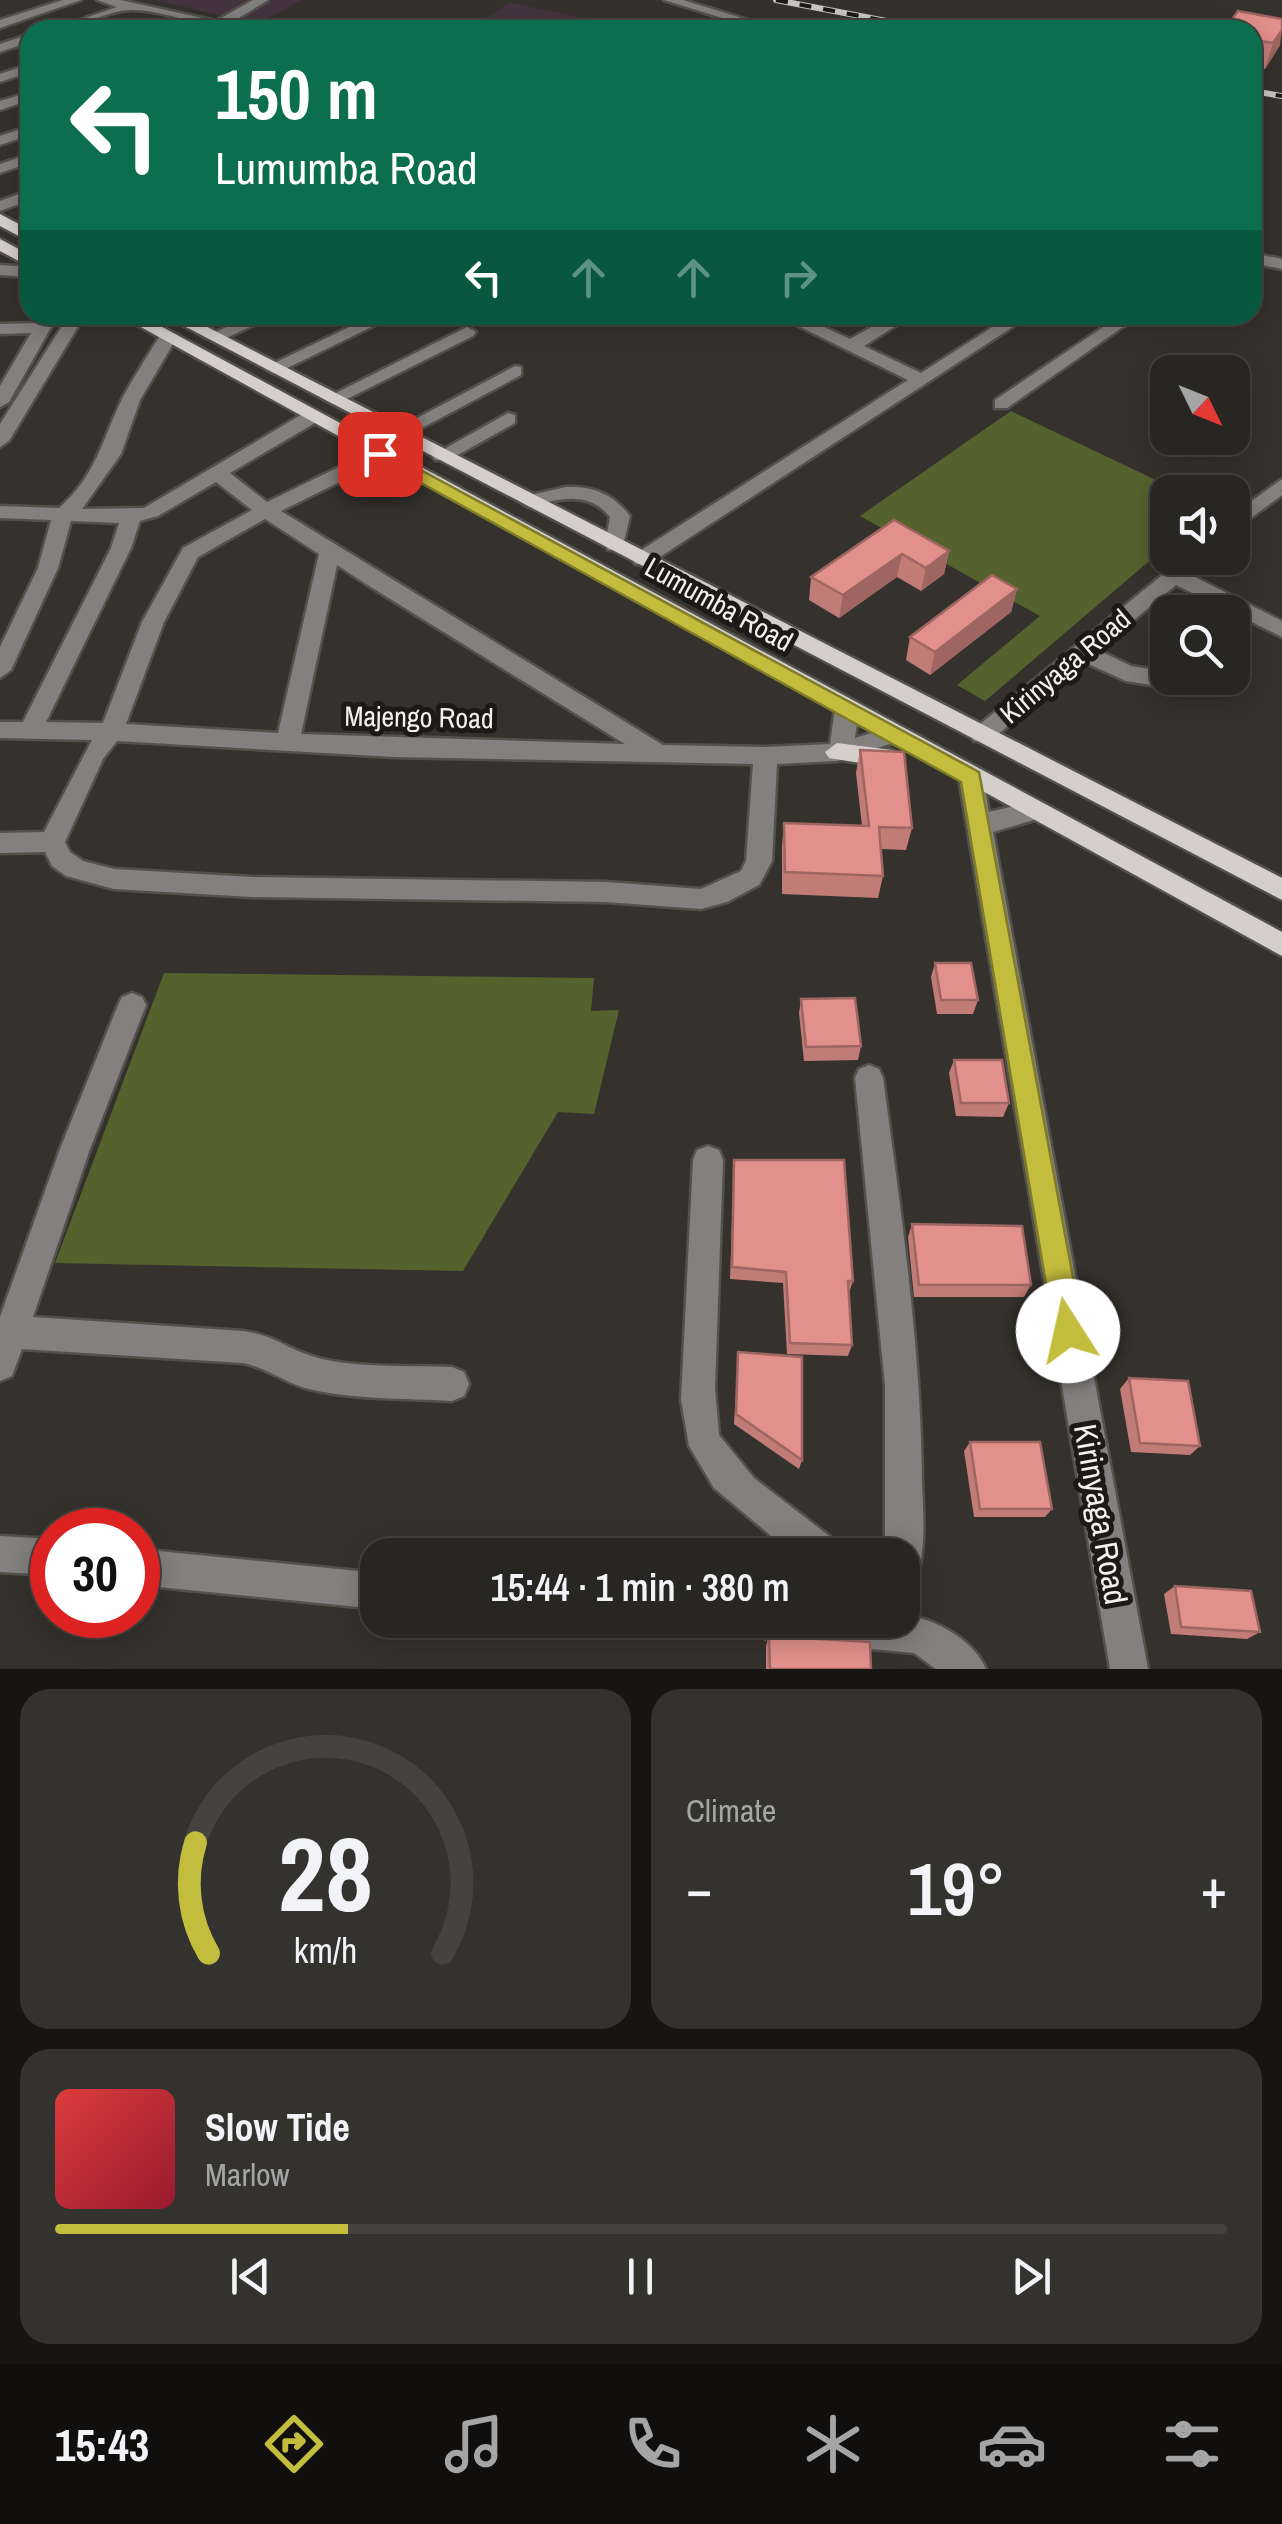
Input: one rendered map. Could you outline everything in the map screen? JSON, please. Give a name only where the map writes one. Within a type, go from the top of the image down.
[{"type":"main road","name":"Lumumba Road","points":[[170,326],[214,337],[1282,890]]},
{"type":"main road","name":"Lumumba Road","points":[[170,326],[380,454],[1282,945]]},
{"type":"main road","points":[[894,734],[927,706]]},
{"type":"main road","points":[[838,752],[968,776]]},
{"type":"main road","points":[[1025,807],[1049,770]]},
{"type":"street","points":[[0,24],[75,0]]},
{"type":"street","points":[[103,0],[198,20]]},
{"type":"street","points":[[238,20],[262,0]]},
{"type":"street","points":[[670,0],[740,20]]},
{"type":"street","points":[[87,20],[131,6]]},
{"type":"street","points":[[171,20],[182,16]]},
{"type":"street","points":[[0,329],[26,325]]},
{"type":"street","points":[[0,402],[8,376],[43,325]]},
{"type":"street","points":[[0,441],[24,395],[70,325]]},
{"type":"street","points":[[214,337],[242,325]]},
{"type":"street","points":[[273,368],[366,325]]},
{"type":"street","points":[[806,325],[922,380]]},
{"type":"street","points":[[851,346],[888,325]]},
{"type":"street","points":[[642,559],[1007,325]]},
{"type":"street","points":[[1001,404],[1117,325]]},
{"type":"street","points":[[0,670],[48,568],[63,515],[79,501],[110,454],[131,400],[170,326]]},
{"type":"street","points":[[333,399],[466,332]]},
{"type":"street","points":[[398,433],[515,371]]},
{"type":"street","points":[[0,512],[131,517],[151,512],[313,416]]},
{"type":"street","points":[[442,456],[508,419]]},
{"type":"street","points":[[52,842],[92,757],[111,732],[136,675],[153,622],[190,553],[266,510],[380,454]]},
{"type":"street","points":[[217,472],[266,510],[654,751]]},
{"type":"street","points":[[1250,511],[1282,484]]},
{"type":"street","points":[[529,500],[561,491],[588,493],[620,516],[615,545]]},
{"type":"street","points":[[31,730],[121,548],[131,517]]},
{"type":"street","points":[[287,743],[330,549]]},
{"type":"street","points":[[1174,575],[1282,630]]},
{"type":"street","name":"Kirinyaga Road","points":[[982,736],[1174,575]]},
{"type":"street","points":[[1082,652],[1126,673],[1150,677]]},
{"type":"street","points":[[838,752],[847,708]]},
{"type":"street","name":"Majengo Road","points":[[0,730],[111,732],[394,748],[766,756],[838,752],[894,734]]},
{"type":"street","points":[[52,842],[61,859],[76,869],[114,879],[252,887],[606,892],[702,899],[750,878],[759,860],[766,756]]},
{"type":"street","name":"Kirinyaga Road","points":[[968,776],[981,827],[1129,1669]]},
{"type":"street","points":[[981,827],[1025,807]]},
{"type":"street","points":[[0,843],[52,842]]},
{"type":"street","points":[[132,1005],[74,1149],[5,1348],[243,1346],[271,1352],[304,1371],[334,1377],[452,1384]]},
{"type":"street","points":[[869,1078],[903,1434],[902,1538]]},
{"type":"street","points":[[708,1160],[700,1272],[699,1418],[706,1446],[717,1465],[802,1538]]},
{"type":"street","points":[[0,1554],[30,1556]]},
{"type":"street","points":[[160,1569],[360,1588]]},
{"type":"street","points":[[920,1630],[968,1669]]},
{"type":"shaded area","points":[[155,0],[302,0],[264,20],[240,20]]},
{"type":"shaded area","points":[[510,3],[593,20],[484,20]]},
{"type":"green space","points":[[1011,411],[1150,477],[1150,560],[985,701],[957,685],[1040,616],[860,516]]},
{"type":"green space","points":[[164,973],[594,978],[591,1011],[619,1010],[594,1114],[558,1112],[463,1271],[55,1263]]},
{"type":"building","points":[[1238,11],[1282,19],[1282,30],[1273,43],[1262,41],[1262,20],[1231,20]]},
{"type":"building","points":[[894,520],[949,551],[926,568],[902,554],[843,595],[811,577]]},
{"type":"building","points":[[992,575],[1017,589],[935,652],[910,637]]},
{"type":"building","points":[[860,750],[904,752],[912,828],[879,827],[883,876],[785,872],[784,823],[869,826]]},
{"type":"building","points":[[935,963],[971,963],[978,1000],[941,1000]]},
{"type":"building","points":[[855,998],[861,1046],[806,1047],[801,999]]},
{"type":"building","points":[[954,1060],[1002,1060],[1009,1103],[961,1103]]},
{"type":"building","points":[[734,1160],[844,1160],[853,1281],[848,1281],[852,1345],[790,1343],[786,1272],[732,1267]]},
{"type":"building","points":[[912,1224],[1022,1226],[1031,1285],[919,1285]]},
{"type":"building","points":[[738,1352],[802,1357],[802,1460],[736,1414]]},
{"type":"building","points":[[1129,1378],[1188,1381],[1200,1446],[1140,1443]]},
{"type":"building","points":[[970,1442],[1040,1442],[1052,1509],[980,1509]]},
{"type":"building","points":[[1175,1586],[1251,1591],[1260,1632],[1181,1627]]},
{"type":"building","points":[[769,1638],[870,1642],[871,1669],[770,1669]]},
{"type":"railway","points":[[776,0],[881,20]]},
{"type":"railway","points":[[1262,93],[1282,96]]},
{"type":"route","points":[[380,454],[971,778],[1068,1331]]}]
